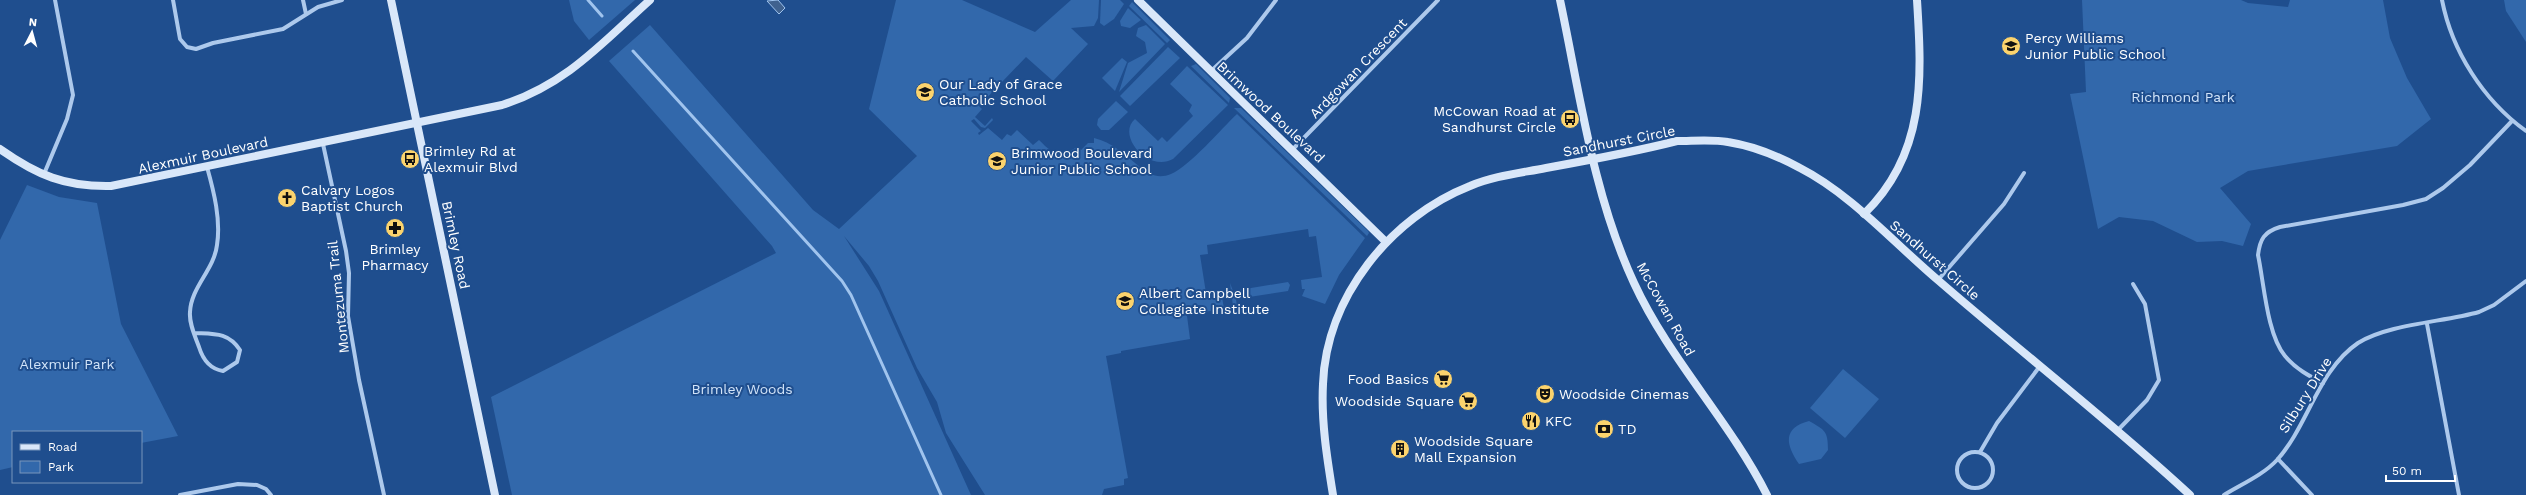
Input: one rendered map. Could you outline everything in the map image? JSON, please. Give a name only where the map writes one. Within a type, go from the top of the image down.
[{"type":"street","points":[[44,174],[67,119],[73,95],[55,0]]},
{"type":"street","points":[[173,0],[180,39],[192,49],[284,29],[318,7],[342,0]]},
{"type":"street","points":[[303,0],[306,14]]},
{"type":"street","name":"Brimley Road","points":[[391,0],[495,495]]},
{"type":"street","points":[[417,123],[502,105],[530,95],[576,68],[650,0]]},
{"type":"street","name":"Brimwood Boulevard","points":[[1138,0],[1210,73],[1293,150],[1386,242]]},
{"type":"street","points":[[1210,73],[1247,38],[1276,0]]},
{"type":"street","name":"Ardgowan Crescent","points":[[1293,150],[1438,0]]},
{"type":"street","name":"McCowan Road","points":[[1560,0],[1593,158],[1613,234],[1634,284],[1670,349],[1748,458],[1767,495]]},
{"type":"street","points":[[1864,214],[1888,186],[1912,136],[1916,120],[1919,96],[1917,0]]},
{"type":"street","points":[[2442,0],[2450,30],[2458,51],[2472,74],[2512,120],[2526,131]]},
{"type":"street","points":[[2323,384],[2293,364],[2284,356],[2274,337],[2258,255],[2260,242],[2263,236],[2280,227],[2403,205],[2426,198],[2443,188],[2470,165],[2512,120]]},
{"type":"street","name":"Alexmuir Boulevard","points":[[0,149],[44,174],[73,185],[111,186],[323,144],[417,123]]},
{"type":"street","name":"Sandhurst Circle","points":[[1333,495],[1323,416],[1325,363],[1339,315],[1353,287],[1376,252],[1415,216],[1470,185],[1677,141],[1727,142],[1766,153],[1802,168],[1864,214],[1938,280],[2117,431],[2190,495]]},
{"type":"street","name":"Montezuma Trail","points":[[323,144],[346,251],[349,273],[348,316],[359,380],[384,495]]},
{"type":"street","points":[[194,333],[221,335],[233,340],[240,350],[237,362],[223,371],[216,370],[208,365],[194,333],[190,312],[193,298],[212,264],[218,243],[217,218],[207,167]]},
{"type":"street","points":[[1938,280],[2004,204],[2024,173]]},
{"type":"street","name":"Silbury Drive","points":[[2224,495],[2266,470],[2278,459],[2323,384],[2340,359],[2358,343],[2381,333],[2479,312],[2494,305],[2526,282]]},
{"type":"street","points":[[2117,431],[2147,400],[2159,380],[2145,304],[2133,284]]},
{"type":"street","points":[[2427,324],[2459,495]]},
{"type":"street","points":[[1980,452],[1997,423],[2040,366]]},
{"type":"street","points":[[1980,452],[1988,457],[1992,464],[1992,472],[1989,480],[1983,486],[1968,487],[1959,479],[1957,464],[1967,454],[1980,452]]},
{"type":"street","points":[[2278,459],[2312,495]]},
{"type":"street","points":[[180,495],[244,484],[266,489],[271,495]]},
{"type":"green space","points":[[569,0],[635,0],[589,40],[574,21]]},
{"type":"green space","name":"Brimley Woods","points":[[896,0],[962,0],[1035,32],[1071,0],[1099,0],[1098,18],[1094,26],[1071,28],[1088,44],[1053,81],[1026,57],[979,106],[982,109],[975,117],[985,126],[992,118],[993,120],[985,128],[981,127],[974,119],[971,121],[981,131],[978,133],[979,135],[988,128],[1002,140],[1007,134],[1011,136],[1017,130],[1033,145],[1039,140],[1057,154],[1066,153],[1078,146],[1081,150],[1088,143],[1094,143],[1094,138],[1113,146],[1143,170],[1154,175],[1162,176],[1179,170],[1205,147],[1237,114],[1365,238],[1339,275],[1325,304],[1302,296],[1305,289],[1302,289],[1301,280],[1322,277],[1316,236],[1309,237],[1308,229],[1207,245],[1208,254],[1200,255],[1206,293],[1221,291],[1224,309],[1203,312],[1201,305],[1186,308],[1190,339],[1121,351],[1121,353],[1106,356],[1128,478],[1124,479],[1124,485],[1104,489],[1102,495],[985,495],[946,433],[937,402],[917,368],[878,281],[869,266],[844,236],[879,291],[971,495],[512,495],[491,397],[776,253],[772,246],[609,61],[650,25],[813,210],[839,229],[917,156],[869,109]]},
{"type":"green space","points":[[1101,0],[1120,0],[1124,4],[1114,19],[1104,26],[1100,23]]},
{"type":"green space","name":"Richmond Park","points":[[2082,0],[2241,0],[2248,3],[2288,7],[2290,0],[2383,0],[2390,38],[2407,78],[2431,119],[2397,146],[2248,171],[2220,188],[2251,224],[2243,246],[2222,241],[2197,242],[2153,221],[2119,217],[2098,229],[2070,94],[2086,92]]},
{"type":"green space","points":[[2504,0],[2526,0],[2526,42],[2506,11]]},
{"type":"green space","points":[[1132,2],[1170,40],[1167,43],[1129,6]]},
{"type":"green space","points":[[1128,8],[1141,20],[1130,28],[1121,26],[1120,21]]},
{"type":"green space","points":[[1146,25],[1165,44],[1119,92],[1128,63],[1147,53],[1145,42],[1136,36],[1138,28]]},
{"type":"green space","points":[[1168,47],[1180,58],[1130,106],[1120,96]]},
{"type":"green space","points":[[1122,58],[1127,62],[1115,91],[1102,78]]},
{"type":"green space","points":[[1196,64],[1230,98],[1229,103],[1191,66]]},
{"type":"green space","points":[[1187,66],[1228,105],[1173,159],[1163,162],[1154,161],[1145,157],[1132,142],[1129,134],[1130,126],[1135,119],[1158,141],[1162,137],[1167,142],[1193,116],[1189,111],[1192,105],[1170,84]]},
{"type":"green space","points":[[1116,101],[1128,112],[1109,130],[1101,130],[1097,125],[1098,119]]},
{"type":"green space","points":[[1234,108],[1241,108],[1368,231],[1369,233],[1367,236]]},
{"type":"green space","name":"Alexmuir Park","points":[[27,185],[59,197],[97,203],[121,324],[178,436],[142,443],[142,431],[12,431],[12,467],[0,470],[0,240]]},
{"type":"green space","points":[[1288,282],[1290,285],[1288,291],[1236,299],[1237,307],[1233,306],[1230,283],[1233,291]]},
{"type":"green space","points":[[1843,369],[1879,399],[1845,438],[1810,408]]},
{"type":"green space","points":[[1809,421],[1822,429],[1826,435],[1828,450],[1821,459],[1799,464],[1791,450],[1789,438],[1794,428]]},
{"type":"shaded area","points":[[778,0],[785,8],[779,14],[767,1]]},
{"type":"waterway","points":[[588,0],[602,16]]},
{"type":"waterway","points":[[633,51],[842,281],[851,295],[941,495]]},
{"type":"place","name":"Percy Williams Junior Public School","points":[[2011,46]]},
{"type":"place","name":"Our Lady of Grace Catholic School","points":[[925,92]]},
{"type":"place","name":"McCowan Road at Sandhurst Circle","points":[[1570,119]]},
{"type":"place","name":"Brimley Rd at Alexmuir Blvd","points":[[410,159]]},
{"type":"place","name":"Brimwood Boulevard Junior Public School","points":[[997,161]]},
{"type":"place","name":"Calvary Logos Baptist Church","points":[[287,198]]},
{"type":"place","name":"Brimley Pharmacy","points":[[395,228]]},
{"type":"place","name":"Albert Campbell Collegiate Institute","points":[[1125,301]]},
{"type":"place","name":"Food Basics","points":[[1443,379]]},
{"type":"place","name":"Woodside Cinemas","points":[[1545,394]]},
{"type":"place","name":"Woodside Square","points":[[1468,401]]},
{"type":"place","name":"KFC","points":[[1531,421]]},
{"type":"place","name":"TD","points":[[1604,429]]},
{"type":"place","name":"Woodside Square Mall Expansion","points":[[1400,449]]}]
